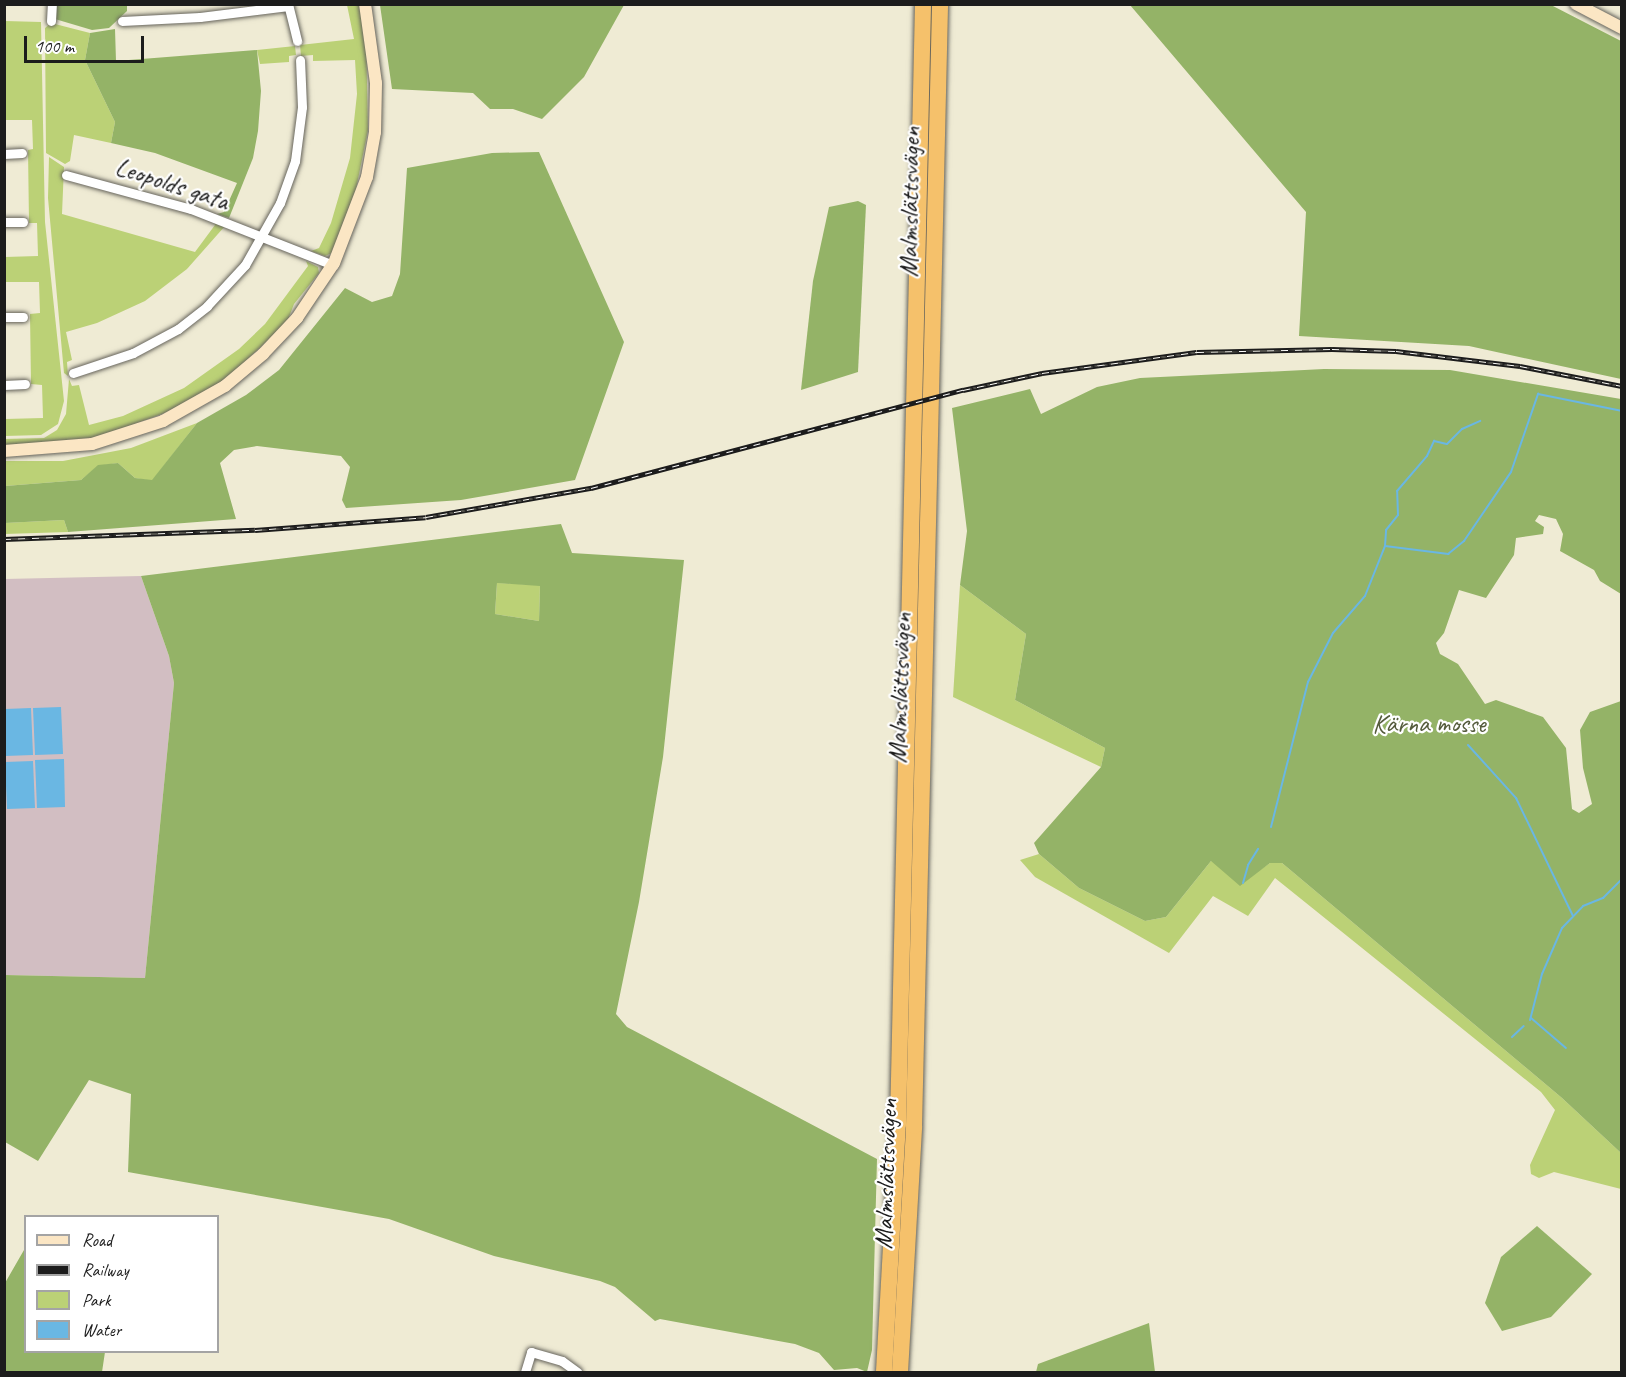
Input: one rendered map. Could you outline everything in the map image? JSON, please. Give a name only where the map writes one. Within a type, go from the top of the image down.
[{"type":"highway","name":"Malmslättsvägen","points":[[884,1372],[898,1124],[923,4]]},
{"type":"highway","name":"Malmslättsvägen","points":[[900,1372],[914,1126],[940,4]]},
{"type":"street","points":[[51,21],[52,4]]},
{"type":"street","points":[[4,451],[92,444],[140,430],[194,405],[225,386],[280,338],[333,265],[361,198],[375,132],[374,57],[365,4]]},
{"type":"street","points":[[1576,4],[1622,28]]},
{"type":"street","points":[[122,21],[200,17],[288,5],[297,41]]},
{"type":"street","points":[[74,373],[133,353],[178,329],[227,286],[263,237],[295,161],[302,107],[300,60]]},
{"type":"street","points":[[4,154],[22,153]]},
{"type":"street","name":"Leopolds gata","points":[[66,175],[151,196],[333,265]]},
{"type":"street","points":[[4,222],[23,222]]},
{"type":"street","points":[[4,317],[23,317]]},
{"type":"street","points":[[4,385],[25,384]]},
{"type":"street","points":[[525,1372],[531,1352],[562,1361],[577,1372]]},
{"type":"shaded area","points":[[141,576],[169,656],[174,683],[145,978],[5,975],[4,579]]},
{"type":"green space","points":[[380,4],[624,5],[584,77],[542,119],[513,109],[490,109],[473,93],[392,89]]},
{"type":"green space","points":[[56,5],[127,5],[127,11],[109,28],[92,30],[55,19]]},
{"type":"green space","points":[[347,5],[359,5],[366,37],[368,130],[356,189],[332,253],[325,256],[311,251],[319,248],[331,223],[350,158],[357,94],[355,60],[313,61],[313,55],[301,56],[300,45],[354,39]]},
{"type":"green space","points":[[1130,5],[1551,5],[1621,41],[1621,379],[1469,346],[1299,336],[1306,212]]},
{"type":"green space","points":[[5,21],[41,22],[45,222],[64,401],[58,424],[41,435],[5,436],[5,419],[43,418],[42,385],[31,384],[30,314],[40,313],[39,282],[5,282],[5,257],[38,256],[37,223],[29,223],[28,150],[33,149],[32,120],[5,120]]},
{"type":"green space","points":[[51,23],[90,33],[85,60],[115,122],[111,143],[74,135],[70,161],[65,164],[46,153],[45,28]]},
{"type":"green space","points":[[115,29],[116,61],[257,50],[261,91],[258,131],[253,158],[229,218],[217,214],[224,212],[237,183],[155,153],[111,143],[115,122],[85,60],[90,33]]},
{"type":"green space","points":[[295,46],[296,55],[289,56],[289,62],[260,64],[257,50]]},
{"type":"green space","points":[[539,152],[624,342],[575,480],[461,500],[346,508],[342,500],[350,467],[341,456],[257,446],[234,450],[220,463],[236,519],[68,532],[64,520],[5,523],[5,486],[81,480],[98,465],[118,463],[135,478],[152,480],[197,423],[246,395],[279,370],[345,288],[372,302],[392,296],[400,274],[407,168],[492,153]]},
{"type":"green space","points":[[49,157],[64,167],[62,214],[195,252],[215,225],[213,221],[225,226],[187,269],[145,301],[97,323],[66,332],[72,360],[67,362],[68,376],[64,373],[48,198]]},
{"type":"green space","points":[[858,201],[866,205],[858,372],[801,390],[813,281],[829,207]]},
{"type":"green space","points":[[306,261],[318,267],[319,273],[294,304],[287,322],[233,373],[206,392],[175,409],[108,434],[74,442],[5,446],[4,439],[44,438],[57,430],[66,414],[69,379],[72,386],[79,385],[89,425],[123,416],[184,388],[239,349],[265,324],[308,266]]},
{"type":"green space","name":"Kärna mosse","points":[[1324,369],[1450,370],[1621,399],[1621,594],[1600,581],[1594,570],[1560,551],[1563,534],[1556,519],[1539,515],[1535,521],[1544,527],[1543,534],[1516,538],[1514,555],[1486,598],[1459,590],[1444,633],[1436,643],[1440,654],[1458,664],[1485,704],[1496,700],[1543,717],[1566,748],[1572,809],[1579,813],[1592,804],[1583,768],[1580,730],[1590,712],[1621,701],[1621,1153],[1562,1098],[1282,863],[1270,863],[1240,886],[1211,861],[1166,917],[1145,921],[1079,888],[1039,854],[1034,843],[1101,767],[1105,748],[1015,700],[1026,634],[960,585],[967,531],[952,408],[1030,389],[1041,414],[1097,387],[1140,378]]},
{"type":"green space","points":[[197,423],[152,481],[135,478],[118,463],[98,466],[81,480],[5,486],[5,461],[63,461],[131,448]]},
{"type":"green space","points":[[64,520],[68,532],[5,534],[4,523]]},
{"type":"green space","points":[[561,524],[572,553],[684,560],[663,757],[639,902],[616,1014],[627,1027],[877,1159],[872,1350],[867,1372],[857,1368],[834,1370],[819,1353],[795,1344],[660,1319],[655,1321],[615,1287],[600,1281],[494,1256],[389,1219],[128,1172],[131,1094],[89,1080],[38,1161],[5,1142],[5,975],[145,978],[174,683],[169,656],[141,576]],"holes":[[[497,583],[540,586],[539,621],[495,614]]]},
{"type":"green space","points":[[497,583],[540,585],[539,621],[495,614]]},
{"type":"green space","points":[[960,585],[1026,634],[1015,700],[1105,748],[1101,767],[953,697]]},
{"type":"green space","points":[[1039,854],[1079,888],[1145,921],[1166,917],[1211,861],[1260,870],[1270,863],[1282,863],[1562,1098],[1621,1153],[1621,1189],[1554,1172],[1539,1178],[1531,1174],[1530,1165],[1555,1110],[1541,1092],[1275,878],[1248,916],[1213,896],[1169,953],[1035,877],[1020,860]]},
{"type":"green space","points":[[1537,1226],[1592,1274],[1551,1317],[1502,1331],[1485,1303],[1501,1257]]},
{"type":"green space","points":[[24,1250],[24,1353],[105,1353],[102,1372],[5,1372],[5,1283]]},
{"type":"green space","points":[[1149,1323],[1155,1372],[1036,1372],[1038,1364]]},
{"type":"water","points":[[61,707],[63,754],[35,755],[33,708]]},
{"type":"water","points":[[31,708],[33,755],[5,756],[5,709]]},
{"type":"water","points":[[64,759],[65,807],[37,808],[35,760]]},
{"type":"water","points":[[33,761],[35,808],[7,809],[5,762]]},
{"type":"waterway","points":[[1385,546],[1448,554],[1464,541],[1511,472],[1538,394],[1622,411]]},
{"type":"waterway","points":[[1271,827],[1308,682],[1333,633],[1365,596],[1385,546],[1386,530],[1398,515],[1397,491],[1427,456],[1434,441],[1447,444],[1462,429],[1480,421]]},
{"type":"waterway","points":[[1468,745],[1516,798],[1573,916]]},
{"type":"waterway","points":[[1243,883],[1248,865],[1258,849]]},
{"type":"waterway","points":[[1530,1020],[1542,974],[1562,928],[1583,906],[1603,898],[1622,879]]},
{"type":"waterway","points":[[1531,1018],[1566,1048]]},
{"type":"waterway","points":[[1512,1037],[1524,1026]]},
{"type":"railway","points":[[4,539],[255,530],[426,517],[591,488],[963,390],[1042,373],[1197,352],[1332,349],[1396,351],[1520,366],[1622,386]]}]
